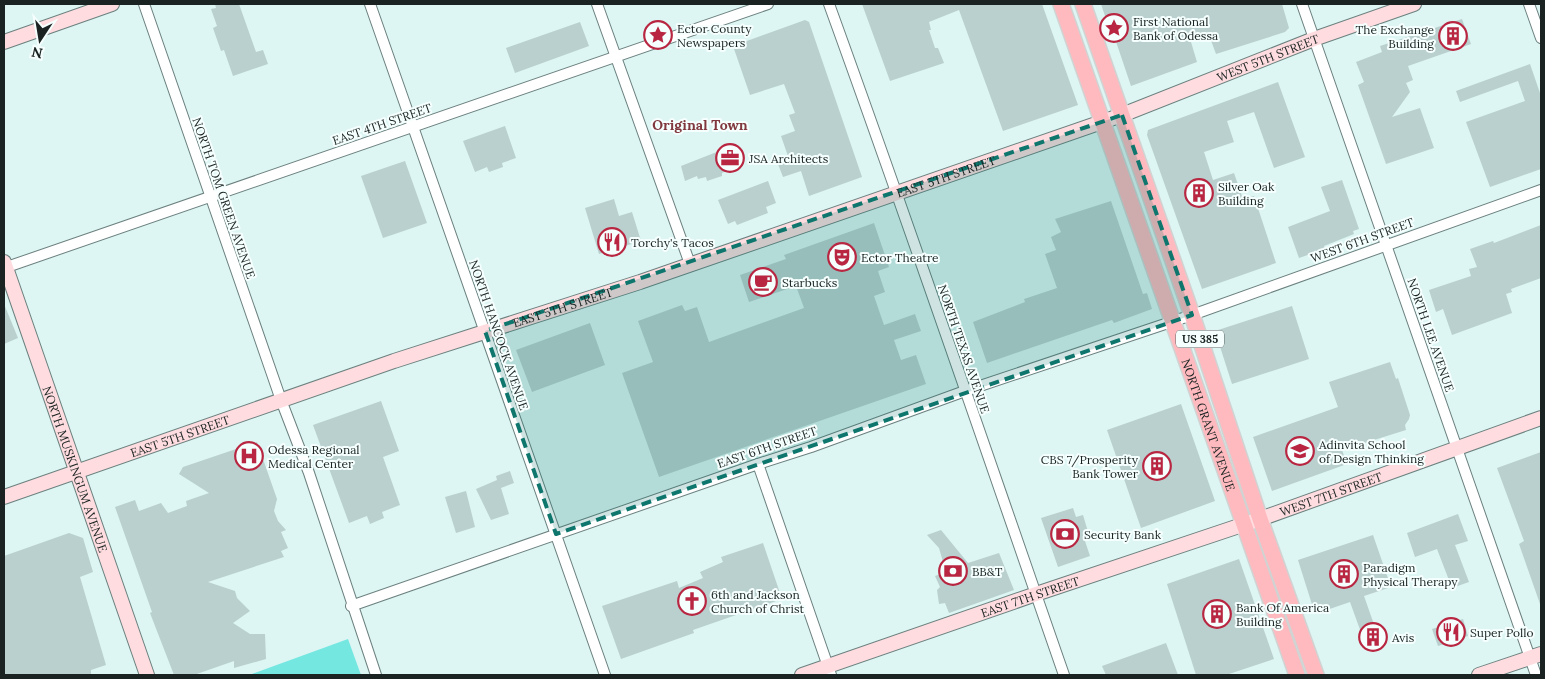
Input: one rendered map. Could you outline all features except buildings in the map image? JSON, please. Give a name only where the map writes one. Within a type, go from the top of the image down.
[{"type":"main road","name":"NORTH GRANT AVENUE","points":[[1061,4],[1297,675]]},
{"type":"main road","name":"NORTH GRANT AVENUE","points":[[1083,4],[1192,315],[1260,519],[1316,675]]},
{"type":"street","points":[[4,42],[112,4]]},
{"type":"street","name":"NORTH TOM GREEN AVENUE","points":[[144,4],[281,400],[309,473],[352,606]]},
{"type":"street","name":"NORTH HANCOCK AVENUE","points":[[370,4],[605,675]]},
{"type":"street","points":[[597,4],[690,264]]},
{"type":"street","name":"EAST 4TH STREET","points":[[4,266],[211,197],[768,4]]},
{"type":"street","name":"NORTH TEXAS AVENUE","points":[[829,4],[898,192],[1064,675]]},
{"type":"street","name":"NORTH LEE AVENUE","points":[[1302,4],[1457,447],[1536,656],[1536,675]]},
{"type":"street","name":"WEST 5TH STREET","points":[[1122,115],[1314,38],[1414,4]]},
{"type":"street","points":[[1529,4],[1541,38]]},
{"type":"street","name":"EAST 5TH STREET","points":[[4,497],[394,361],[690,264],[1122,115]]},
{"type":"street","name":"WEST 6TH STREET","points":[[1192,315],[1541,190]]},
{"type":"street","name":"NORTH MUSKINGUM AVENUE","points":[[4,266],[147,675]]},
{"type":"street","name":"EAST 6TH STREET","points":[[352,606],[811,447],[965,391],[1192,315]]},
{"type":"street","name":"WEST 7TH STREET","points":[[1260,519],[1541,418]]},
{"type":"street","points":[[758,464],[829,671]]},
{"type":"street","name":"EAST 7TH STREET","points":[[802,675],[829,671],[1036,594],[1260,519]]},
{"type":"street","points":[[352,606],[376,675]]},
{"type":"street","points":[[1478,675],[1536,656]]},
{"type":"highlighted area","points":[[1122,115],[1192,315],[556,534],[485,331]]},
{"type":"shaded area","points":[[348,639],[361,675],[249,675]]},
{"type":"place","name":"First National Bank of Odessa","points":[[1114,28]]},
{"type":"place","name":"Ector County Newspapers","points":[[658,35]]},
{"type":"place","name":"The Exchange Building","points":[[1453,36]]},
{"type":"place","name":"JSA Architects","points":[[730,158]]},
{"type":"place","name":"Silver Oak Building","points":[[1199,193]]},
{"type":"place","name":"Torchy's Tacos","points":[[612,242]]},
{"type":"place","name":"Ector Theatre","points":[[842,257]]},
{"type":"place","name":"Starbucks","points":[[763,282]]},
{"type":"place","name":"Adinvita School of Design Thinking","points":[[1300,451]]},
{"type":"place","name":"Odessa Regional Medical Center","points":[[249,456]]},
{"type":"place","name":"CBS 7/Prosperity Bank Tower","points":[[1157,466]]},
{"type":"place","name":"Security Bank","points":[[1065,534]]},
{"type":"place","name":"BB&T","points":[[953,571]]},
{"type":"place","name":"Paradigm Physical Therapy","points":[[1344,574]]},
{"type":"place","name":"6th and Jackson Church of Christ","points":[[692,601]]},
{"type":"place","name":"Bank Of America Building","points":[[1217,614]]},
{"type":"place","name":"Super Pollo","points":[[1451,632]]},
{"type":"place","name":"Avis","points":[[1373,637]]},
{"type":"district","name":"Original Town","points":[[700,125]]}]
